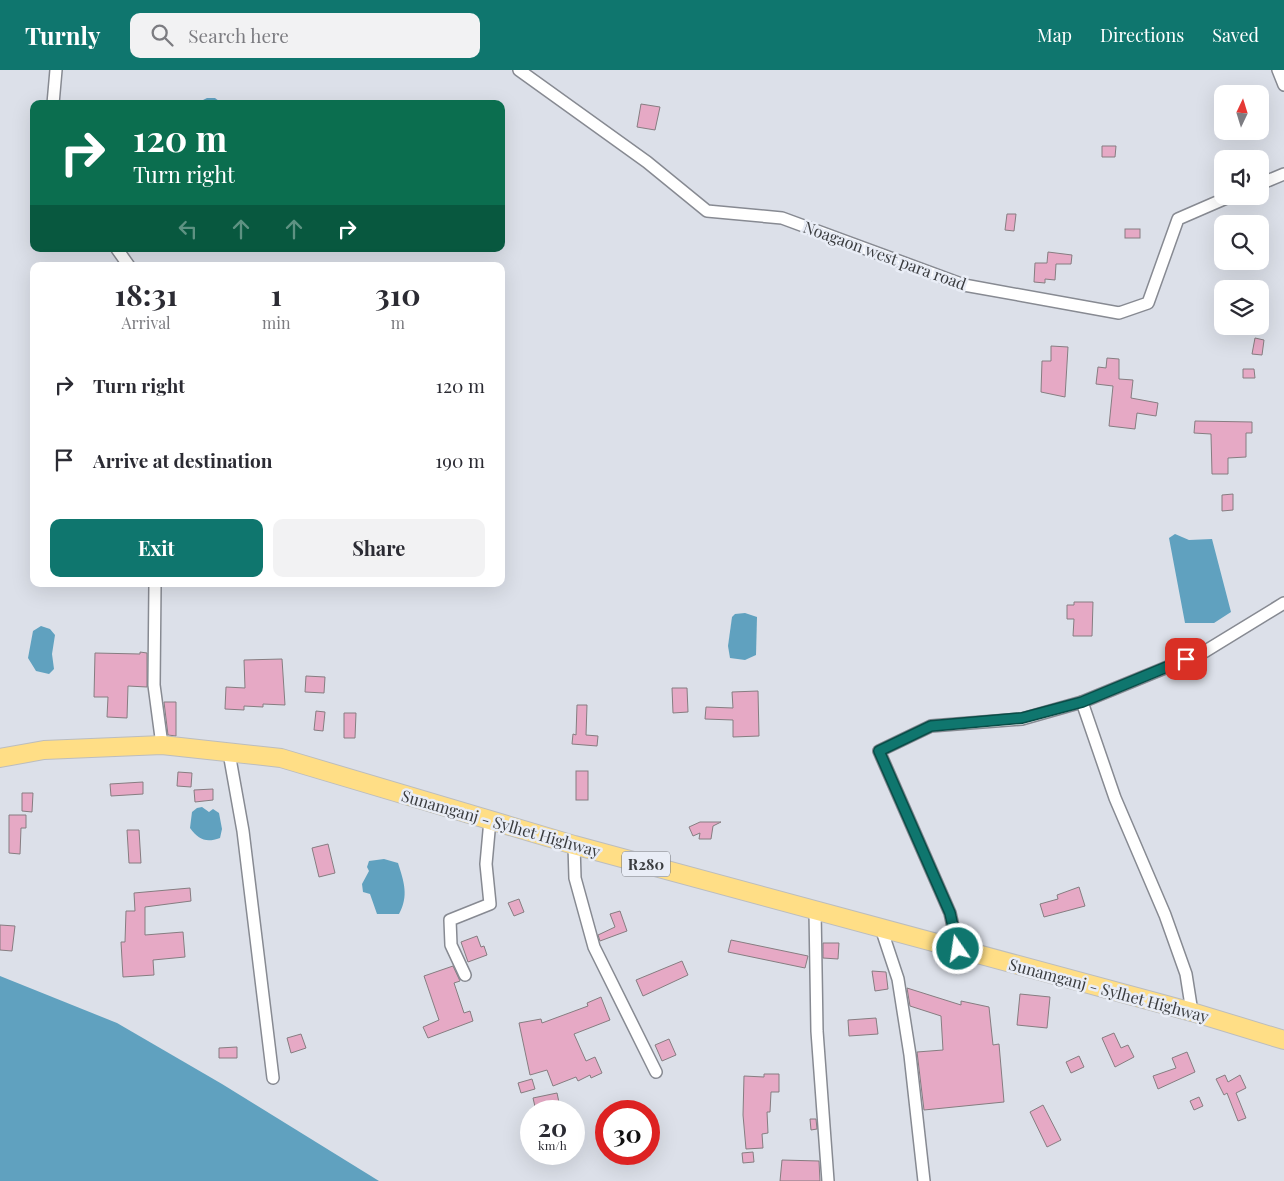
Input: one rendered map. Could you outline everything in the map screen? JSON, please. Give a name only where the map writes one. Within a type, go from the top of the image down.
[{"type":"main road","name":"Sunamganj - Sylhet Highway","points":[[0,758],[44,750],[162,745],[281,758],[574,845],[1192,1012],[1284,1040]]},
{"type":"street","points":[[53,100],[56,70]]},
{"type":"street","name":"Noagaon west para road","points":[[519,70],[647,162],[708,211],[782,218],[964,285],[1119,313],[1148,303],[1178,219],[1214,203]]},
{"type":"street","points":[[1278,70],[1284,85]]},
{"type":"street","points":[[1269,180],[1284,174]]},
{"type":"street","points":[[156,587],[154,685],[162,745]]},
{"type":"street","points":[[958,949],[950,913],[879,751],[931,726],[1022,718],[1082,702],[1204,652],[1284,603]]},
{"type":"street","points":[[1082,702],[1115,798],[1165,915],[1186,974],[1192,1012]]},
{"type":"street","points":[[229,752],[243,831],[273,1078]]},
{"type":"street","points":[[465,976],[451,945],[450,920],[490,904],[486,864],[490,820]]},
{"type":"street","points":[[574,845],[575,878],[594,947],[656,1072]]},
{"type":"street","points":[[815,910],[817,1031],[828,1181]]},
{"type":"street","points":[[881,928],[898,979],[910,1055],[924,1181]]},
{"type":"water","points":[[215,98],[218,100],[203,100]]},
{"type":"water","points":[[1175,534],[1189,540],[1212,539],[1231,612],[1214,623],[1185,623],[1169,538]]},
{"type":"water","points":[[745,613],[757,617],[756,655],[745,660],[730,658],[728,646],[732,617],[735,614]]},
{"type":"water","points":[[41,626],[50,629],[55,635],[52,654],[54,669],[49,674],[36,671],[28,658],[33,631]]},
{"type":"water","points":[[202,807],[209,812],[213,809],[219,813],[222,829],[220,838],[207,840],[200,838],[190,828],[192,812]]},
{"type":"water","points":[[384,859],[398,863],[402,876],[405,895],[399,914],[377,914],[370,894],[363,892],[362,884],[369,871],[367,867],[369,861]]},
{"type":"water","points":[[0,976],[117,1023],[222,1084],[379,1181],[0,1181]]},
{"type":"building","points":[[641,104],[660,107],[655,130],[637,127]]},
{"type":"building","points":[[1102,146],[1116,146],[1115,157],[1102,157]]},
{"type":"building","points":[[1007,214],[1016,214],[1014,231],[1005,230]]},
{"type":"building","points":[[1125,229],[1140,229],[1140,238],[1125,238]]},
{"type":"building","points":[[1048,252],[1072,255],[1071,264],[1056,264],[1055,280],[1045,279],[1045,283],[1034,282],[1035,263],[1047,263]]},
{"type":"building","points":[[1255,338],[1264,340],[1262,355],[1252,354]]},
{"type":"building","points":[[1051,346],[1068,347],[1065,397],[1041,392],[1042,361],[1051,361]]},
{"type":"building","points":[[1107,358],[1119,359],[1119,379],[1133,380],[1131,398],[1158,403],[1156,416],[1137,413],[1135,429],[1109,426],[1113,386],[1096,384],[1098,367],[1106,368]]},
{"type":"building","points":[[1243,369],[1254,369],[1255,378],[1243,378]]},
{"type":"building","points":[[1195,421],[1252,422],[1252,433],[1246,433],[1246,457],[1228,458],[1228,474],[1212,474],[1211,434],[1194,433]]},
{"type":"building","points":[[1233,494],[1233,510],[1222,511],[1222,495]]},
{"type":"building","points":[[1074,602],[1093,602],[1092,636],[1073,636],[1074,619],[1067,619],[1067,605],[1074,605]]},
{"type":"building","points":[[140,652],[147,653],[147,687],[128,686],[127,718],[107,717],[108,697],[94,697],[95,653],[140,654]]},
{"type":"building","points":[[282,659],[285,705],[263,704],[263,707],[244,706],[244,710],[225,709],[226,687],[245,688],[244,660]]},
{"type":"building","points":[[306,676],[325,677],[324,693],[305,692]]},
{"type":"building","points":[[672,688],[687,688],[688,712],[673,713]]},
{"type":"building","points":[[758,691],[759,736],[733,737],[733,720],[705,719],[706,707],[733,708],[732,692]]},
{"type":"building","points":[[164,702],[176,702],[176,736],[168,735]]},
{"type":"building","points":[[577,705],[587,705],[586,735],[598,736],[597,746],[572,744],[573,734],[576,735]]},
{"type":"building","points":[[316,711],[325,712],[323,731],[314,730]]},
{"type":"building","points":[[344,713],[356,713],[355,738],[344,738]]},
{"type":"building","points":[[576,771],[588,771],[588,800],[576,800]]},
{"type":"building","points":[[178,772],[192,773],[191,787],[177,786]]},
{"type":"building","points":[[143,782],[143,794],[111,796],[110,784]]},
{"type":"building","points":[[213,789],[213,800],[195,802],[194,790]]},
{"type":"building","points":[[22,793],[33,793],[32,812],[22,811]]},
{"type":"building","points":[[9,815],[26,815],[26,828],[21,828],[20,854],[9,853]]},
{"type":"building","points":[[700,822],[721,822],[713,826],[711,839],[699,839],[700,833],[693,836],[689,827]]},
{"type":"building","points":[[127,830],[139,830],[141,863],[129,863]]},
{"type":"building","points":[[328,844],[335,873],[319,877],[312,848]]},
{"type":"building","points":[[1079,887],[1085,906],[1044,917],[1040,904],[1058,899],[1057,895]]},
{"type":"building","points":[[190,888],[191,901],[145,907],[145,935],[183,932],[185,957],[153,960],[154,975],[123,977],[121,942],[125,942],[126,911],[135,911],[134,893]]},
{"type":"building","points":[[519,899],[524,912],[514,916],[508,903]]},
{"type":"building","points":[[620,911],[627,931],[600,941],[598,935],[615,927],[610,914]]},
{"type":"building","points":[[0,925],[15,926],[12,951],[0,950]]},
{"type":"building","points":[[477,936],[481,947],[484,946],[487,955],[468,962],[461,942]]},
{"type":"building","points":[[731,940],[808,956],[805,968],[728,952]]},
{"type":"building","points":[[823,943],[839,943],[838,959],[823,958]]},
{"type":"building","points":[[682,961],[688,975],[643,996],[636,980]]},
{"type":"building","points":[[453,966],[460,981],[454,983],[464,1013],[470,1011],[473,1021],[428,1038],[423,1027],[439,1020],[424,976]]},
{"type":"building","points":[[872,971],[886,972],[888,989],[875,991]]},
{"type":"building","points":[[907,988],[961,1005],[961,1001],[989,1007],[993,1045],[999,1044],[1004,1102],[924,1110],[917,1052],[943,1050],[941,1016],[910,1006]]},
{"type":"building","points":[[1020,994],[1050,997],[1047,1028],[1017,1025]]},
{"type":"building","points":[[601,997],[610,1020],[574,1034],[586,1061],[595,1057],[602,1073],[591,1078],[590,1075],[578,1081],[576,1077],[553,1086],[547,1070],[530,1075],[519,1023],[541,1019],[542,1023],[588,1006],[587,1003]]},
{"type":"building","points":[[876,1018],[878,1034],[849,1036],[848,1020]]},
{"type":"building","points":[[1114,1033],[1121,1048],[1128,1045],[1134,1057],[1115,1067],[1102,1038]]},
{"type":"building","points":[[301,1034],[306,1048],[291,1053],[287,1038]]},
{"type":"building","points":[[669,1039],[676,1055],[662,1061],[655,1045]]},
{"type":"building","points":[[237,1047],[237,1058],[219,1058],[219,1048]]},
{"type":"building","points":[[1187,1052],[1195,1072],[1158,1089],[1153,1076],[1176,1068],[1172,1058]]},
{"type":"building","points":[[1079,1056],[1084,1067],[1071,1073],[1066,1062]]},
{"type":"building","points":[[764,1074],[779,1074],[779,1092],[771,1092],[770,1112],[767,1112],[768,1133],[762,1134],[763,1148],[746,1149],[743,1115],[744,1076],[764,1077]]},
{"type":"building","points":[[1225,1075],[1228,1082],[1240,1075],[1246,1088],[1236,1093],[1246,1118],[1238,1121],[1227,1093],[1224,1095],[1216,1079]]},
{"type":"building","points":[[532,1079],[535,1089],[521,1093],[518,1083]]},
{"type":"building","points":[[557,1093],[558,1100],[533,1100],[533,1098]]},
{"type":"building","points":[[1199,1097],[1203,1106],[1194,1110],[1190,1101]]},
{"type":"building","points":[[1043,1105],[1061,1140],[1047,1147],[1030,1112]]},
{"type":"building","points":[[810,1119],[816,1119],[817,1129],[811,1130]]},
{"type":"building","points":[[753,1152],[754,1162],[743,1163],[742,1153]]},
{"type":"building","points":[[782,1160],[819,1161],[820,1181],[780,1181]]},
{"type":"route","points":[[958,949],[950,913],[879,751],[931,726],[1022,718],[1082,702],[1186,659]]}]
